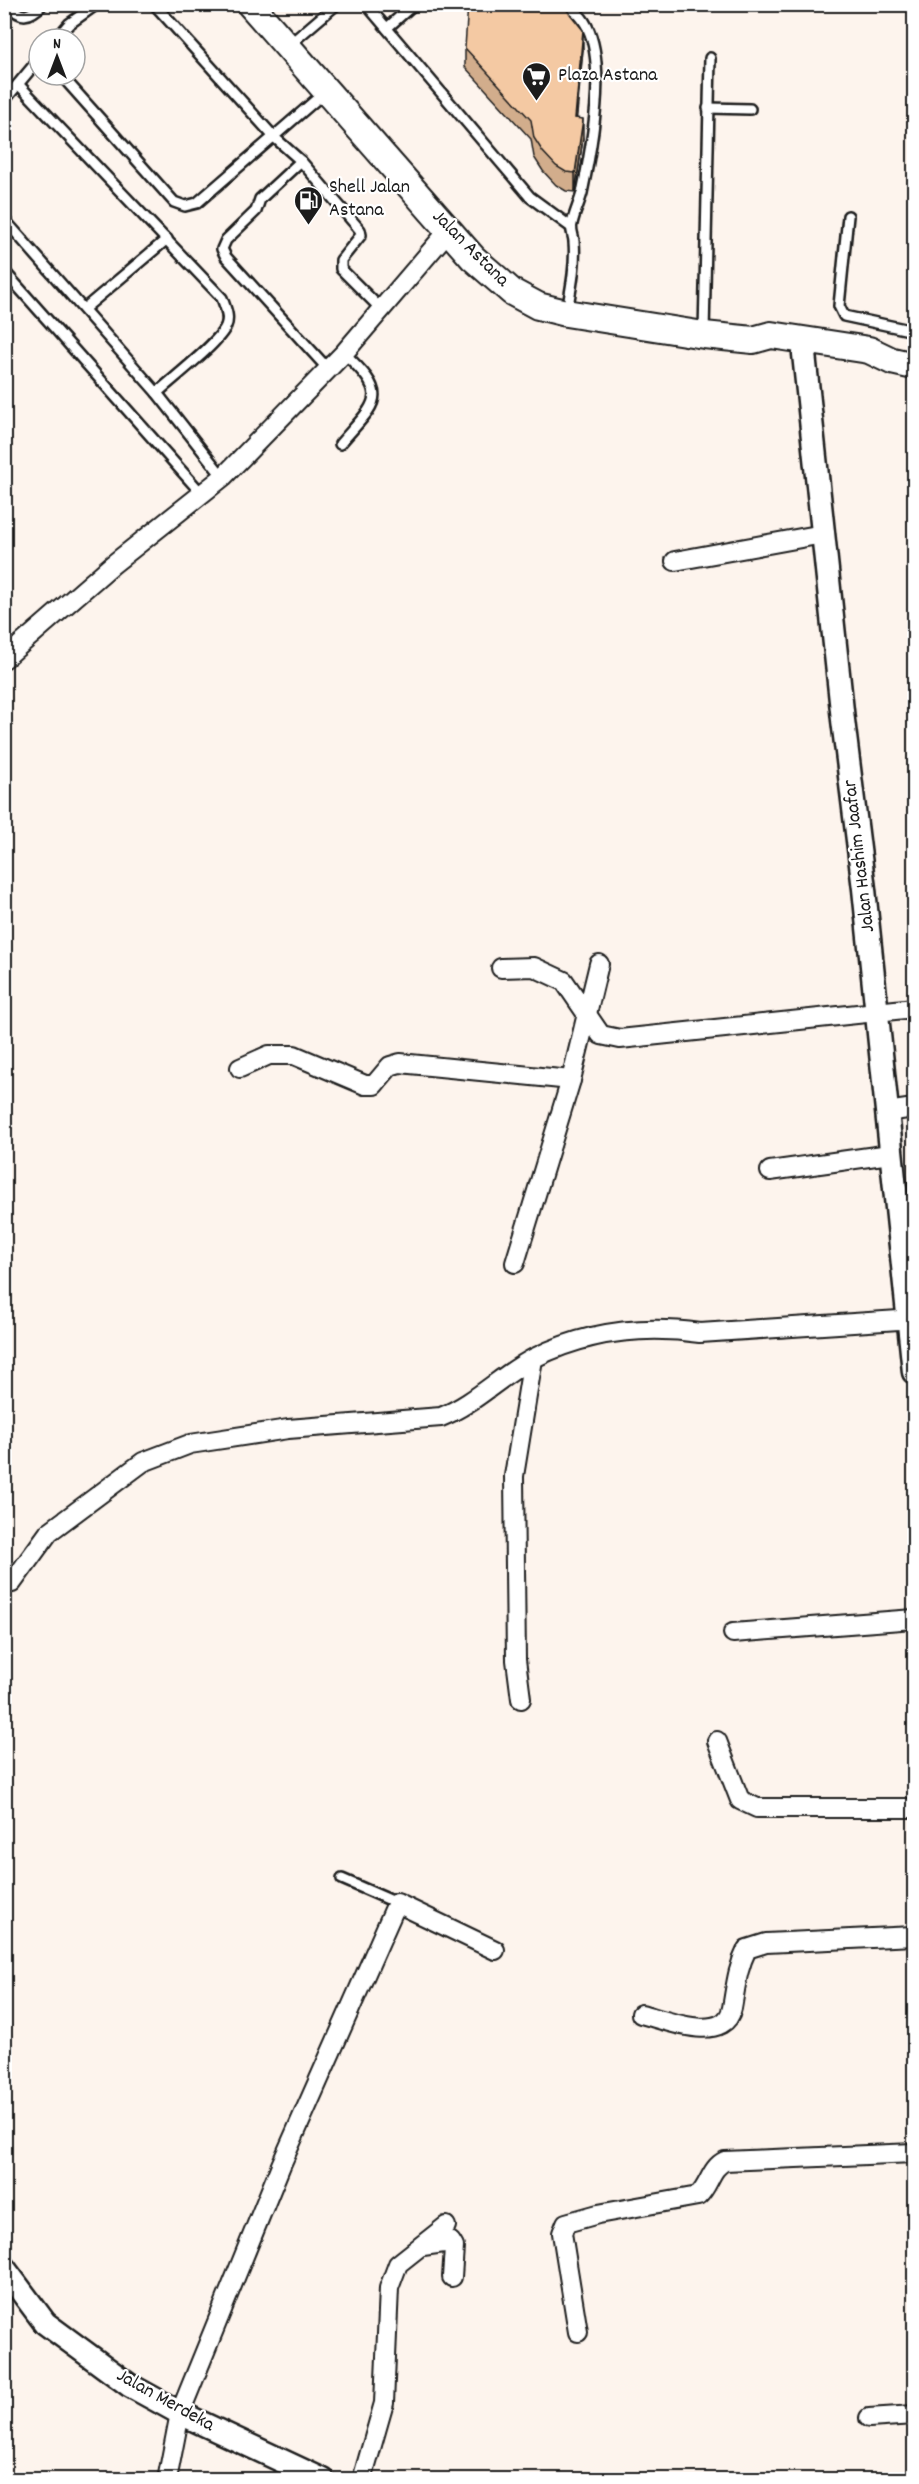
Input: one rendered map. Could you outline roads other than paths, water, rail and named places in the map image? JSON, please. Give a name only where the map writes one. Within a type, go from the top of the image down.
[{"type":"main road","name":"Jalan Astana","points":[[250,4],[473,258],[512,292],[538,306],[567,313],[704,335],[753,340],[771,335],[805,347],[867,363],[903,364]]},
{"type":"street","points":[[4,659],[112,565],[223,477],[344,353],[449,230]]},
{"type":"street","name":"Jalan Hashim Jaafar","points":[[805,347],[823,534],[877,1012],[890,1154],[911,1319],[915,1372]]},
{"type":"street","points":[[675,561],[823,534]]},
{"type":"street","points":[[515,1263],[571,1080],[599,964]]},
{"type":"street","points":[[501,968],[534,967],[564,981],[587,1018],[601,1035],[620,1039],[915,1008]]},
{"type":"street","points":[[240,1068],[269,1055],[294,1055],[365,1085],[374,1085],[390,1066],[400,1063],[571,1080]]},
{"type":"street","points":[[887,1112],[915,1108]]},
{"type":"street","points":[[770,1171],[890,1154]]},
{"type":"street","points":[[4,1584],[12,1583],[49,1532],[143,1462],[190,1444],[288,1429],[441,1417],[462,1408],[533,1359],[598,1335],[664,1328],[700,1334],[911,1319]]},
{"type":"street","points":[[521,1699],[516,1660],[514,1476],[533,1359]]},
{"type":"street","points":[[732,1633],[915,1619]]},
{"type":"street","points":[[717,1741],[740,1800],[757,1808],[915,1808]]},
{"type":"street","points":[[167,2480],[180,2413],[281,2165],[397,1903],[495,1950]]},
{"type":"street","points":[[641,2014],[708,2030],[724,2023],[731,2012],[738,1967],[747,1949],[766,1943],[915,1936]]},
{"type":"street","points":[[578,2332],[562,2233],[566,2223],[598,2214],[698,2196],[706,2189],[717,2165],[725,2161],[915,2153]]},
{"type":"street","points":[[362,2480],[384,2403],[389,2288],[398,2264],[446,2226]]},
{"type":"street","points":[[423,2246],[451,2242],[454,2247],[452,2277]]},
{"type":"street","name":"Jalan Merdeka","points":[[4,2268],[45,2323],[129,2385],[180,2413],[323,2480]]},
{"type":"street","points":[[869,2418],[915,2415]]},
{"type":"lane","points":[[8,4],[16,14],[26,16],[33,15],[44,4]]},
{"type":"lane","points":[[66,27],[97,4]]},
{"type":"lane","points":[[154,4],[274,137],[301,161],[360,230],[361,235],[340,260],[340,268],[381,309]]},
{"type":"lane","points":[[287,46],[338,4]]},
{"type":"lane","points":[[366,4],[530,197],[571,226]]},
{"type":"lane","points":[[387,28],[414,4]]},
{"type":"lane","points":[[559,4],[569,7],[584,18],[592,36],[596,55],[596,95],[590,139],[581,195],[571,226],[574,252],[567,313]]},
{"type":"lane","points":[[704,335],[710,58]]},
{"type":"lane","points":[[4,101],[27,75]]},
{"type":"lane","points":[[19,85],[222,298],[228,314],[227,326],[157,393]]},
{"type":"lane","points":[[73,87],[174,202],[185,206],[197,203],[325,92]]},
{"type":"lane","points":[[708,108],[750,109]]},
{"type":"lane","points":[[301,161],[260,199],[256,212],[226,240],[222,249],[226,257],[328,369]]},
{"type":"lane","points":[[848,216],[839,306],[844,316],[915,331]]},
{"type":"lane","points":[[4,219],[85,308],[157,393],[223,477]]},
{"type":"lane","points":[[85,308],[167,240]]},
{"type":"lane","points":[[4,271],[202,494]]},
{"type":"lane","points":[[340,444],[369,410],[374,400],[375,389],[363,371],[344,353]]},
{"type":"lane","points":[[342,1879],[397,1903]]},
{"type":"place","name":"Plaza Astana","points":[[537,102]]},
{"type":"place","name":"Shell Jalan Astana","points":[[308,226]]}]
